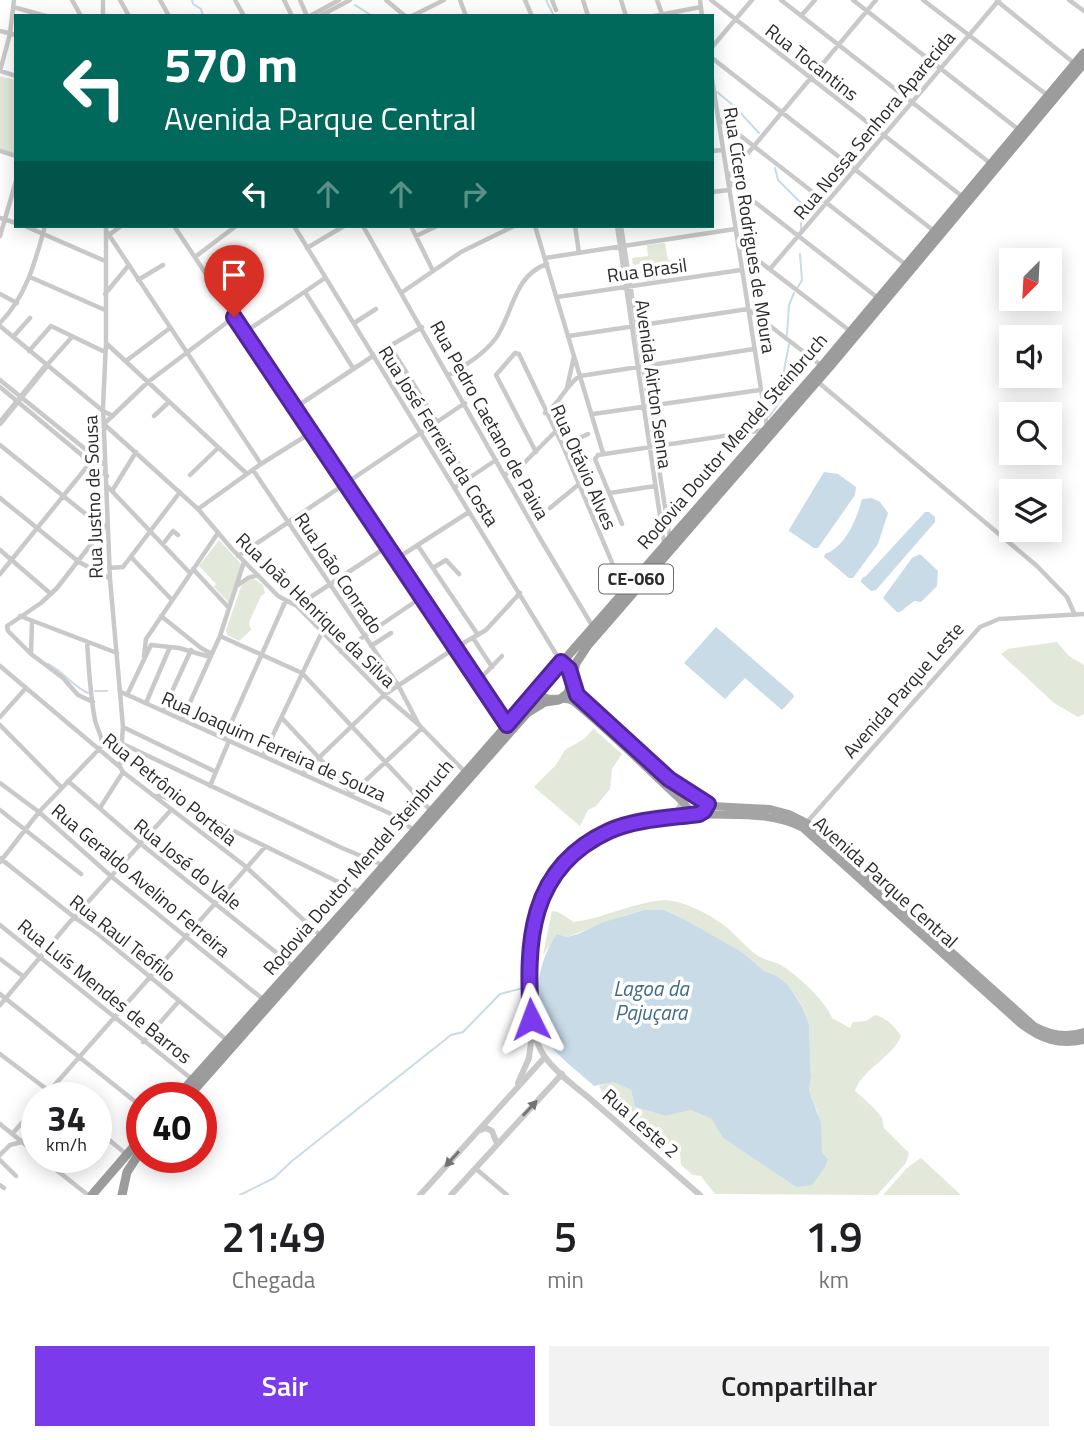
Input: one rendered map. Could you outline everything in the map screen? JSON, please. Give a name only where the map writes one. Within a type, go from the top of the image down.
[{"type":"highway","name":"Rodovia Doutor Mendel Steinbruch","points":[[201,1082],[527,713],[545,702],[559,700],[568,693],[576,663],[588,645],[817,381],[1079,63],[1084,53]]},
{"type":"highway","name":"Rodovia Doutor Mendel Steinbruch","points":[[192,1080],[625,592],[822,366],[962,197],[1079,63]]},
{"type":"highway","points":[[90,1195],[126,1154]]},
{"type":"highway","points":[[122,1194],[127,1173]]},
{"type":"highway","points":[[104,1180],[116,1180],[122,1194]]},
{"type":"main road","name":"Avenida Parque Central","points":[[561,662],[569,669],[577,695],[688,793],[720,808],[770,809],[807,822],[1034,1026],[1064,1035],[1084,1032]]},
{"type":"main road","points":[[537,689],[546,698],[572,700],[690,811],[699,814]]},
{"type":"main road","name":"Avenida Parque Central","points":[[699,814],[764,816],[789,821],[803,828],[1021,1024],[1050,1041],[1067,1043],[1084,1040]]},
{"type":"street","points":[[0,71],[12,34],[14,0]]},
{"type":"street","points":[[312,14],[339,0]]},
{"type":"street","points":[[324,14],[350,0]]},
{"type":"street","points":[[386,0],[403,14]]},
{"type":"street","points":[[416,14],[444,0]]},
{"type":"street","points":[[552,0],[556,10]]},
{"type":"street","points":[[657,0],[662,14],[701,7]]},
{"type":"street","points":[[700,0],[702,14]]},
{"type":"street","name":"Rua Tocantins","points":[[710,0],[962,197]]},
{"type":"street","points":[[714,45],[752,0]]},
{"type":"street","points":[[781,0],[991,163]]},
{"type":"street","points":[[801,16],[815,0]]},
{"type":"street","points":[[853,0],[1019,130]]},
{"type":"street","points":[[876,0],[728,180],[878,298]]},
{"type":"street","points":[[923,0],[1048,96]]},
{"type":"street","points":[[997,0],[1079,63]]},
{"type":"street","name":"Rua Nossa Senhora Aparecida","points":[[770,269],[997,0]]},
{"type":"street","points":[[1069,0],[1084,11]]},
{"type":"street","points":[[13,7],[39,14]]},
{"type":"street","points":[[0,31],[12,34]]},
{"type":"street","points":[[714,60],[934,231]]},
{"type":"street","name":"Rua Cícero Rodrigues de Moura","points":[[714,91],[766,429]]},
{"type":"street","points":[[714,121],[719,121],[754,146],[906,265]]},
{"type":"street","points":[[714,151],[723,150]]},
{"type":"street","points":[[0,236],[2,219],[14,186]]},
{"type":"street","points":[[714,192],[729,190]]},
{"type":"street","points":[[175,228],[507,725]]},
{"type":"street","points":[[194,257],[233,228]]},
{"type":"street","name":"Rua José Ferreira da Costa","points":[[297,228],[325,278],[561,662]]},
{"type":"street","points":[[307,248],[341,228]]},
{"type":"street","name":"Rua Pedro Caetano de Paiva","points":[[364,228],[593,627]]},
{"type":"street","points":[[412,228],[433,271]]},
{"type":"street","points":[[416,236],[433,228]]},
{"type":"street","points":[[401,292],[461,252],[510,228]]},
{"type":"street","points":[[536,228],[593,414],[600,454]]},
{"type":"street","points":[[575,228],[579,253]]},
{"type":"street","name":"Avenida Airton Senna","points":[[619,228],[667,543]]},
{"type":"street","points":[[105,261],[44,229],[30,277],[17,303],[0,324],[29,351],[103,411],[113,416]]},
{"type":"street","points":[[449,375],[473,361],[494,341],[523,281],[546,261],[579,253],[735,229]]},
{"type":"street","points":[[107,231],[261,464]]},
{"type":"street","name":"Rua Justno de Sousa","points":[[100,808],[122,770],[123,727],[105,527],[107,477],[103,411],[107,231]]},
{"type":"street","points":[[738,244],[850,331]]},
{"type":"street","points":[[104,295],[129,265]]},
{"type":"street","points":[[138,280],[163,265]]},
{"type":"street","name":"Rua Brasil","points":[[557,297],[741,270]]},
{"type":"street","points":[[30,277],[105,310]]},
{"type":"street","points":[[245,332],[325,278]]},
{"type":"street","points":[[305,292],[354,369]]},
{"type":"street","points":[[0,294],[17,303]]},
{"type":"street","points":[[354,323],[376,309]]},
{"type":"street","points":[[569,336],[748,309],[822,366]]},
{"type":"street","points":[[105,424],[148,382],[234,317]]},
{"type":"street","points":[[13,337],[30,318]]},
{"type":"street","points":[[29,351],[49,327],[54,326],[105,352]]},
{"type":"street","points":[[296,407],[422,327]]},
{"type":"street","points":[[126,361],[170,328]]},
{"type":"street","points":[[0,423],[72,337]]},
{"type":"street","points":[[106,343],[247,474]]},
{"type":"street","points":[[390,346],[437,422]]},
{"type":"street","points":[[545,413],[556,405],[580,376],[754,349]]},
{"type":"street","name":"Rua Otávio Alves","points":[[536,452],[496,374],[514,354],[519,354],[563,446],[625,592]]},
{"type":"street","points":[[566,390],[574,355]]},
{"type":"street","points":[[0,380],[18,399]]},
{"type":"street","points":[[817,381],[1037,566],[1067,597],[1075,615]]},
{"type":"street","points":[[0,387],[106,466]]},
{"type":"street","points":[[593,414],[760,390]]},
{"type":"street","points":[[154,416],[169,402]]},
{"type":"street","points":[[238,556],[465,404]]},
{"type":"street","name":"Rua João Henrique da Silva","points":[[105,424],[198,509],[238,556],[278,596],[297,606],[384,695],[421,727],[465,772]]},
{"type":"street","points":[[622,524],[595,459],[600,454],[766,429]]},
{"type":"street","points":[[198,509],[312,432]]},
{"type":"street","points":[[504,475],[523,464],[555,432]]},
{"type":"street","points":[[563,446],[588,434]]},
{"type":"street","points":[[64,436],[107,477]]},
{"type":"street","points":[[444,440],[468,479]]},
{"type":"street","points":[[0,445],[105,527],[51,594],[8,624],[7,628],[31,654],[63,678],[78,695],[93,702]]},
{"type":"street","points":[[190,475],[218,448]]},
{"type":"street","points":[[113,491],[136,452]]},
{"type":"street","points":[[0,574],[90,463],[92,456]]},
{"type":"street","points":[[454,488],[496,460]]},
{"type":"street","name":"Rua João Conrado","points":[[253,470],[372,646],[421,727]]},
{"type":"street","name":"Avenida Airton Senna","points":[[657,478],[655,486],[667,543]]},
{"type":"street","points":[[550,508],[579,485]]},
{"type":"street","points":[[107,486],[229,608]]},
{"type":"street","points":[[610,494],[655,486]]},
{"type":"street","points":[[109,568],[121,568],[180,492]]},
{"type":"street","points":[[0,498],[79,562],[110,579]]},
{"type":"street","points":[[396,559],[469,512]]},
{"type":"street","points":[[163,544],[173,531],[178,535]]},
{"type":"street","points":[[144,656],[146,639],[218,533]]},
{"type":"street","points":[[418,545],[476,636],[492,667]]},
{"type":"street","points":[[297,606],[388,546]]},
{"type":"street","points":[[0,550],[51,594]]},
{"type":"street","points":[[131,557],[172,600]]},
{"type":"street","points":[[433,568],[446,559],[459,574]]},
{"type":"street","points":[[182,720],[219,636],[244,562]]},
{"type":"street","points":[[237,586],[258,575]]},
{"type":"street","points":[[302,774],[384,695],[489,628],[520,593]]},
{"type":"street","points":[[341,652],[422,597]]},
{"type":"street","points":[[210,786],[286,600]]},
{"type":"street","name":"Avenida Parque Leste","points":[[807,822],[980,627],[999,619],[1084,614]]},
{"type":"street","points":[[20,616],[117,653]]},
{"type":"street","points":[[161,616],[211,655]]},
{"type":"street","points":[[31,654],[32,622]]},
{"type":"street","points":[[263,756],[322,632]]},
{"type":"street","points":[[372,646],[391,633]]},
{"type":"street","points":[[219,636],[302,673],[431,811]]},
{"type":"street","points":[[1,860],[39,812],[100,750],[103,740],[96,727],[87,642]]},
{"type":"street","points":[[128,695],[150,645],[211,655]]},
{"type":"street","points":[[146,703],[170,647]]},
{"type":"street","points":[[163,711],[191,650]]},
{"type":"street","points":[[477,682],[502,656]]},
{"type":"street","name":"Rua Petrônio Portela","points":[[0,666],[122,770],[245,866],[321,936]]},
{"type":"street","points":[[0,718],[26,688]]},
{"type":"street","name":"Rua Joaquim Ferreira de Souza","points":[[121,692],[350,794],[389,813],[414,830]]},
{"type":"street","points":[[282,718],[350,794],[421,727]]},
{"type":"street","points":[[0,725],[62,789]]},
{"type":"street","points":[[123,727],[216,772]]},
{"type":"street","points":[[122,744],[383,865]]},
{"type":"street","name":"Rua José do Vale","points":[[68,781],[141,844],[293,966]]},
{"type":"street","name":"Rua Geraldo Avelino Ferreira","points":[[0,783],[39,812],[112,877],[264,1000]]},
{"type":"street","points":[[669,818],[677,813],[688,793]]},
{"type":"street","points":[[153,795],[162,796],[360,893]]},
{"type":"street","points":[[514,1090],[528,1058],[532,1025],[529,968],[531,935],[538,909],[552,880],[575,854],[606,833],[636,823],[699,814],[708,804]]},
{"type":"street","points":[[0,810],[81,874]]},
{"type":"street","points":[[0,1005],[74,917],[171,810]]},
{"type":"street","points":[[58,1082],[215,904],[245,866],[264,848]]},
{"type":"street","name":"Rua Raul Teófilo","points":[[1,860],[228,1041]]},
{"type":"street","name":"Rua Luís Mendes de Barros","points":[[0,925],[192,1080]]},
{"type":"street","points":[[0,959],[24,977]]},
{"type":"street","points":[[0,994],[126,1094]]},
{"type":"street","points":[[143,1042],[179,1001]]},
{"type":"street","points":[[451,1195],[562,1074],[545,1057],[532,1025]]},
{"type":"street","points":[[0,1054],[38,1082]]},
{"type":"street","points":[[420,1195],[545,1057]]},
{"type":"street","name":"Rua Leste 2","points":[[562,1074],[700,1195]]},
{"type":"street","points":[[491,1116],[491,1125],[495,1130],[509,1130]]},
{"type":"street","points":[[16,1176],[0,1158],[10,1145],[11,1133],[21,1123]]},
{"type":"street","points":[[0,1124],[21,1140]]},
{"type":"street","points":[[478,1131],[486,1128],[492,1131],[497,1144]]},
{"type":"street","points":[[10,1145],[21,1142]]},
{"type":"street","points":[[112,1142],[126,1154]]},
{"type":"street","points":[[475,1168],[506,1195]]},
{"type":"street","points":[[62,1173],[90,1195]]},
{"type":"shaded area","points":[[0,76],[14,80],[14,153],[0,149]]},
{"type":"shaded area","points":[[665,243],[668,260],[672,260],[674,277],[646,281],[633,272],[650,271],[649,263],[633,265],[632,258],[648,256],[647,245]]},
{"type":"shaded area","points":[[219,540],[244,567],[229,603],[199,566]]},
{"type":"shaded area","points":[[254,579],[263,585],[265,593],[249,622],[251,630],[239,641],[227,635],[226,630],[241,587],[246,581]]},
{"type":"shaded area","points":[[1057,642],[1069,656],[1084,665],[1084,714],[1078,717],[1054,703],[1001,654],[1008,649]]},
{"type":"shaded area","points":[[594,728],[622,754],[612,769],[610,789],[596,806],[588,810],[580,826],[534,787],[556,765],[565,750],[584,739]]},
{"type":"shaded area","points":[[666,900],[688,905],[708,915],[726,927],[758,956],[785,968],[817,996],[832,1018],[850,1028],[853,1022],[866,1021],[875,1015],[886,1020],[899,1033],[901,1036],[897,1044],[863,1077],[855,1091],[873,1107],[882,1118],[884,1128],[909,1153],[906,1163],[877,1195],[715,1194],[701,1176],[693,1175],[681,1165],[677,1148],[653,1137],[605,1097],[599,1086],[614,1081],[631,1090],[635,1107],[666,1116],[691,1110],[713,1119],[723,1138],[796,1187],[822,1153],[818,1113],[809,1090],[809,1024],[802,1005],[788,985],[777,976],[764,971],[742,953],[684,919],[664,910],[644,910],[626,915],[567,937],[557,934],[543,955],[552,911],[574,922]]},
{"type":"shaded area","points":[[921,1158],[961,1195],[883,1195],[907,1168]]},
{"type":"water","points":[[824,472],[838,474],[856,487],[855,495],[818,548],[814,548],[789,531]]},
{"type":"water","points":[[872,498],[880,502],[888,513],[878,544],[853,578],[849,578],[824,557],[845,539],[862,499]]},
{"type":"water","points":[[925,512],[935,517],[935,522],[876,590],[871,591],[861,582],[862,578]]},
{"type":"water","points":[[920,554],[938,571],[937,586],[921,602],[914,601],[897,612],[883,598],[912,558]]},
{"type":"water","points":[[716,627],[793,694],[794,697],[782,710],[745,678],[725,699],[684,663]]},
{"type":"water","name":"Lagoa da Pajuçara","points":[[644,910],[664,910],[743,953],[764,971],[777,976],[788,985],[802,1006],[809,1024],[809,1090],[821,1123],[822,1153],[828,1159],[812,1185],[796,1187],[723,1138],[712,1119],[691,1110],[666,1116],[635,1107],[631,1090],[614,1082],[594,1086],[547,1041],[538,1017],[538,987],[545,957],[557,934],[567,937],[578,934],[604,922]]},
{"type":"waterway","points":[[192,0],[202,14]]},
{"type":"waterway","points":[[546,0],[553,14]]},
{"type":"waterway","points":[[355,5],[369,14]]},
{"type":"waterway","points":[[717,92],[759,133]]},
{"type":"waterway","points":[[775,168],[778,180],[801,203],[801,229]]},
{"type":"waterway","points":[[798,287],[802,280],[800,254]]},
{"type":"waterway","points":[[787,335],[789,305],[794,293]]},
{"type":"waterway","points":[[769,417],[781,400],[784,390],[783,376],[789,344]]},
{"type":"waterway","points":[[48,664],[88,693]]},
{"type":"waterway","points":[[95,691],[107,691]]},
{"type":"waterway","points":[[240,1195],[274,1178],[451,1035],[463,1032],[500,994],[523,988]]},
{"type":"route","points":[[234,317],[507,725],[561,662],[569,669],[577,695],[678,787],[708,804],[699,814],[636,823],[610,831],[582,848],[563,866],[542,898],[532,927],[529,968],[531,1019]]}]
